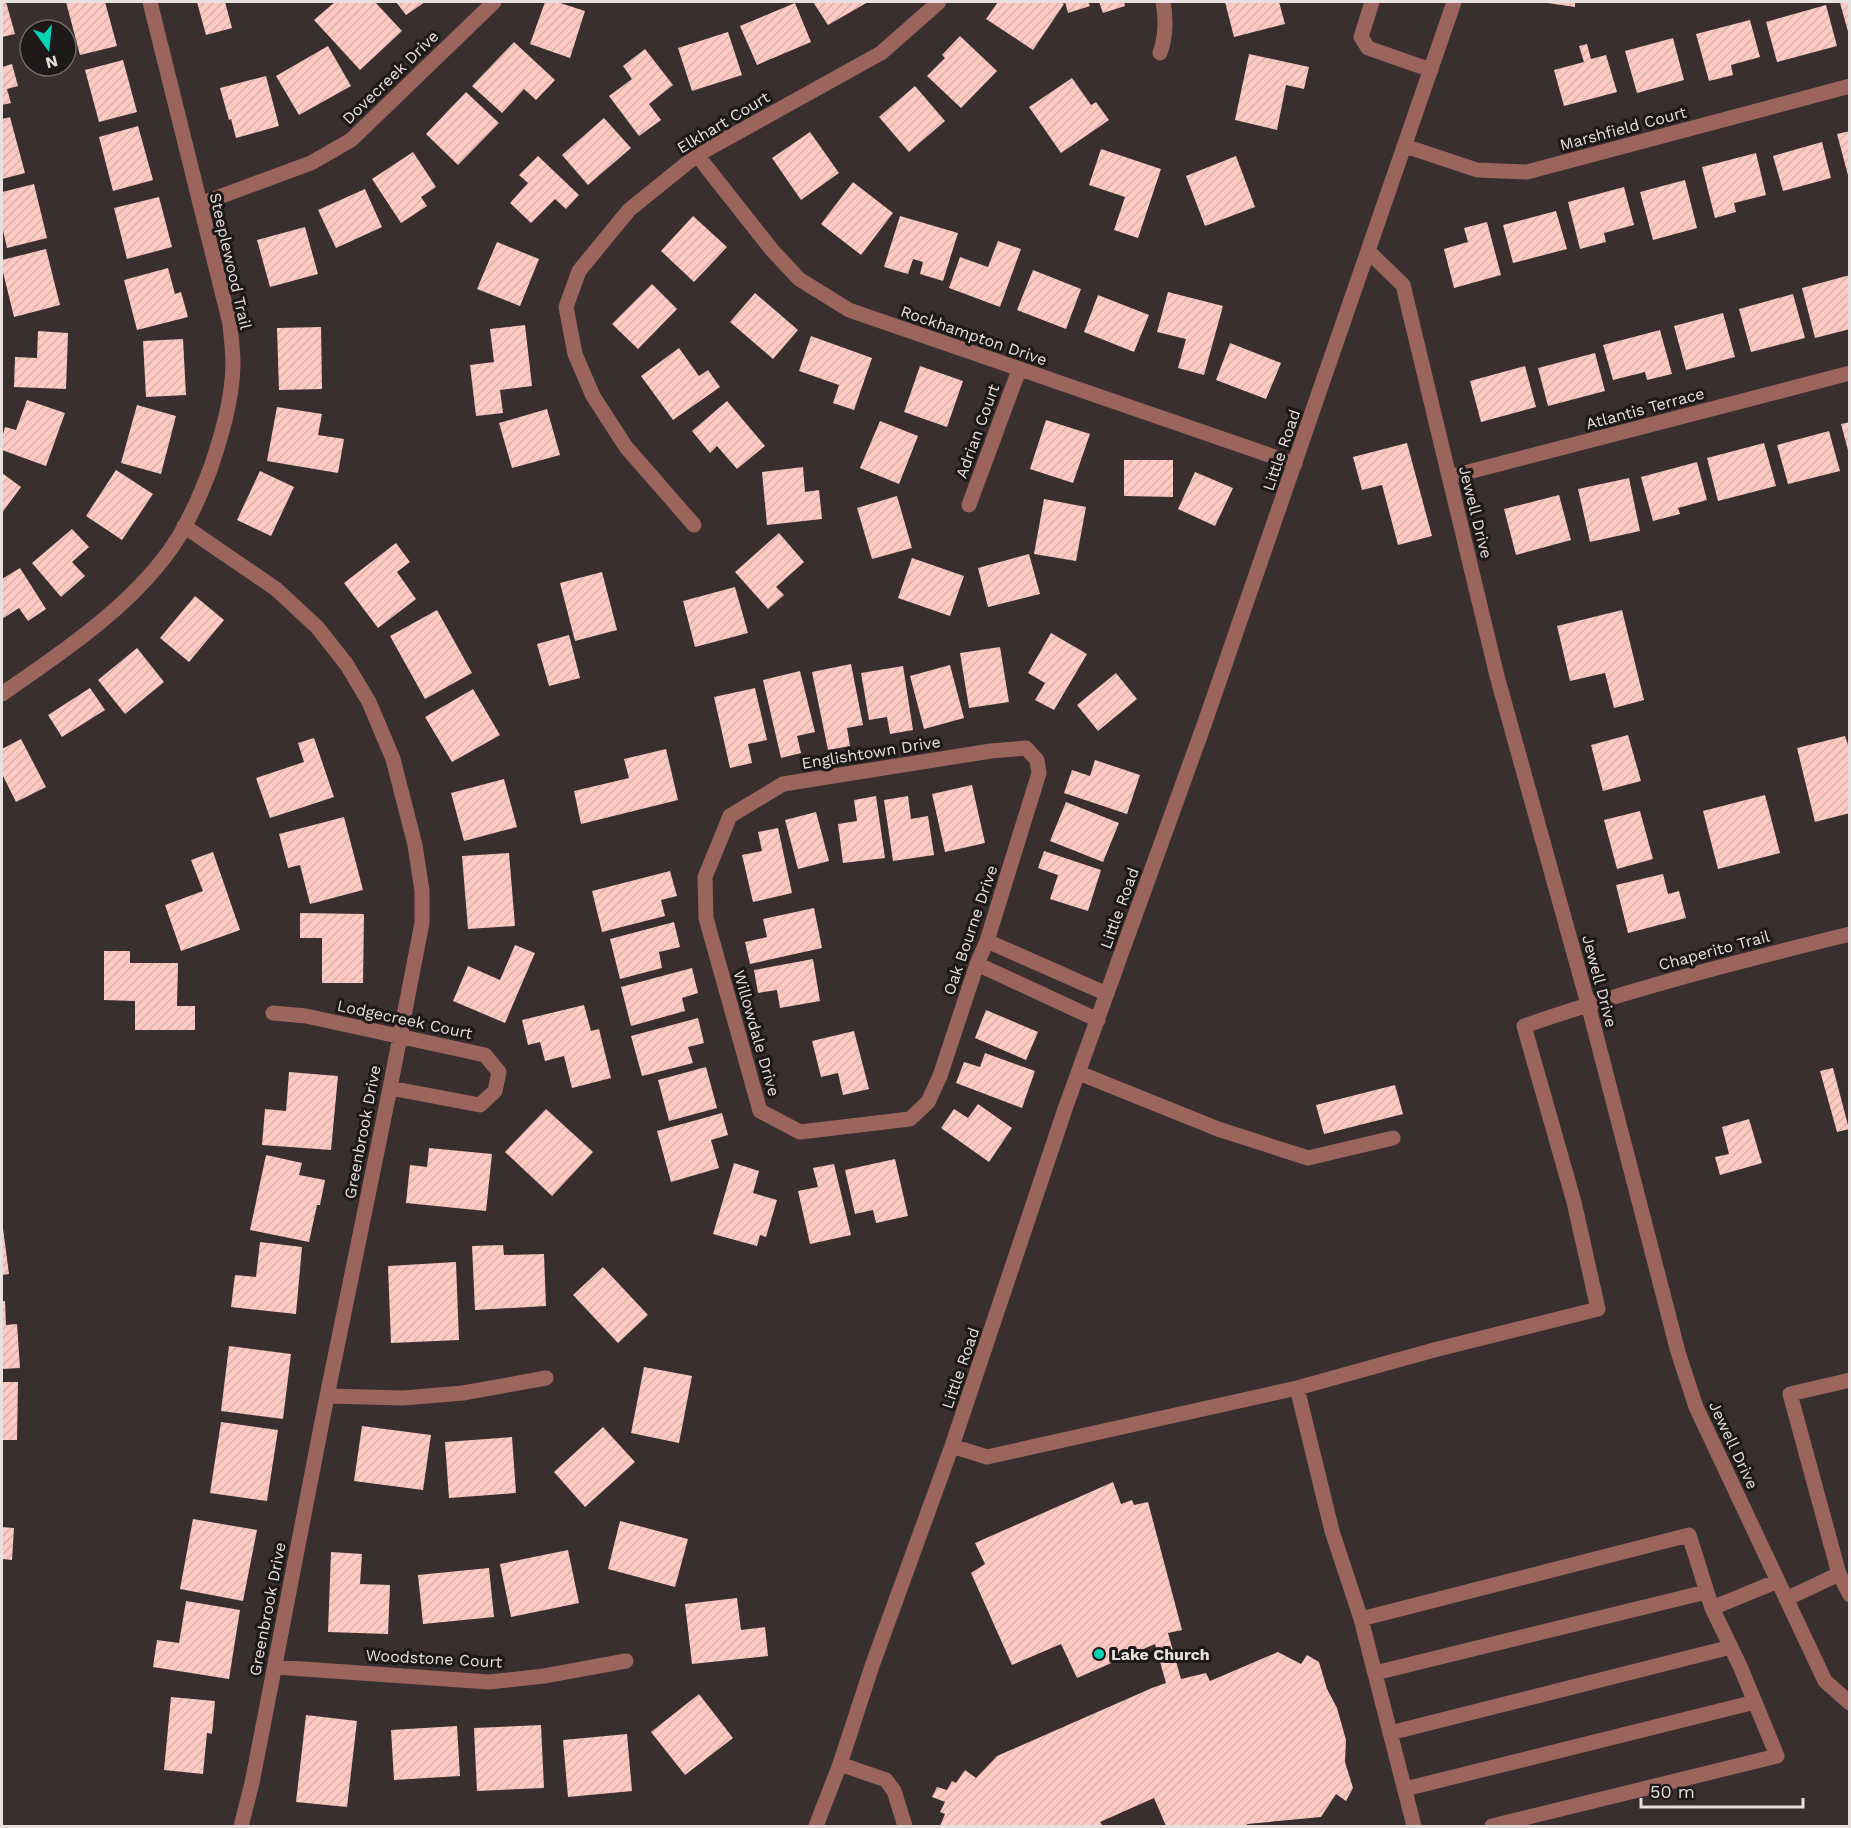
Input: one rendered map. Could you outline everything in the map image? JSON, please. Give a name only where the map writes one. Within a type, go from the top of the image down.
[{"type":"street","name":"Steeplewood Trail","points":[[2,694],[75,644],[117,607],[150,573],[178,538],[199,498],[222,436],[229,405],[233,364],[230,324],[150,2]]},
{"type":"street","name":"Dovecreek Drive","points":[[201,204],[311,163],[351,140],[494,2]]},
{"type":"street","name":"Elkhart Court","points":[[694,525],[626,447],[592,396],[575,354],[566,307],[579,271],[629,210],[698,155],[881,53],[939,2]]},
{"type":"street","points":[[1160,53],[1163,46],[1165,13],[1162,2]]},
{"type":"street","points":[[1372,2],[1361,36],[1368,48],[1431,70]]},
{"type":"street","name":"Little Road","points":[[816,1827],[952,1446],[1079,1074],[1295,464],[1454,2]]},
{"type":"street","name":"Marshfield Court","points":[[1406,146],[1476,170],[1527,172],[1850,86]]},
{"type":"street","name":"Rockhampton Drive","points":[[698,155],[772,250],[799,279],[849,310],[1295,464]]},
{"type":"street","name":"Jewell Drive","points":[[1369,252],[1403,285],[1497,676],[1588,1004],[1678,1352],[1696,1407],[1825,1681],[1850,1703]]},
{"type":"street","name":"Adrian Court","points":[[969,505],[1019,370]]},
{"type":"street","name":"Atlantis Terrace","points":[[1449,477],[1850,373]]},
{"type":"street","name":"Greenbrook Drive","points":[[184,526],[276,589],[317,627],[347,665],[369,702],[393,759],[415,845],[422,891],[422,923],[242,1827]]},
{"type":"street","name":"Englishtown Drive","points":[[730,816],[783,784],[991,751],[1026,748]]},
{"type":"street","name":"Oak Bourne Drive","points":[[910,1119],[928,1102],[940,1076],[977,964],[987,941],[1039,773],[1037,760],[1026,748]]},
{"type":"street","name":"Willowdale Drive","points":[[730,816],[705,877],[706,918],[760,1111],[800,1132],[910,1119]]},
{"type":"street","name":"Chaperito Trail","points":[[1297,1388],[1434,1350],[1598,1309],[1574,1202],[1524,1026],[1588,1004],[1699,972],[1850,934]]},
{"type":"street","points":[[987,941],[1107,994]]},
{"type":"street","points":[[977,964],[1098,1020]]},
{"type":"street","name":"Lodgecreek Court","points":[[273,1013],[306,1016],[485,1055],[499,1072],[495,1091],[480,1106],[390,1088]]},
{"type":"street","points":[[1079,1074],[1218,1129],[1308,1158],[1393,1138]]},
{"type":"street","points":[[327,1396],[403,1398],[463,1393],[546,1378]]},
{"type":"street","points":[[1849,1381],[1790,1394],[1839,1574],[1850,1595]]},
{"type":"street","points":[[952,1446],[987,1457],[1297,1388],[1332,1530],[1361,1619],[1414,1827]]},
{"type":"street","points":[[1361,1619],[1689,1535],[1712,1608],[1777,1756],[1492,1827]]},
{"type":"street","points":[[1786,1599],[1839,1574]]},
{"type":"street","points":[[1712,1608],[1778,1581]]},
{"type":"street","points":[[1375,1672],[1706,1592]]},
{"type":"street","points":[[1390,1733],[1731,1647]]},
{"type":"street","name":"Woodstone Court","points":[[275,1667],[489,1682],[544,1676],[626,1661]]},
{"type":"street","points":[[1405,1789],[1755,1702]]},
{"type":"street","points":[[840,1764],[886,1780],[894,1791],[905,1827]]},
{"type":"building","points":[[2,2],[6,2],[15,34],[2,37]]},
{"type":"building","points":[[66,2],[105,2],[117,46],[80,55],[78,18],[70,18]]},
{"type":"building","points":[[197,2],[225,2],[232,28],[206,35]]},
{"type":"building","points":[[335,2],[375,2],[402,31],[360,70],[314,20]]},
{"type":"building","points":[[396,2],[425,2],[406,15]]},
{"type":"building","points":[[545,2],[557,2],[585,11],[570,58],[530,44]]},
{"type":"building","points":[[813,2],[868,2],[828,25]]},
{"type":"building","points":[[998,2],[1060,2],[1064,4],[1033,50],[986,19]]},
{"type":"building","points":[[1065,2],[1088,2],[1090,6],[1068,13]]},
{"type":"building","points":[[1099,2],[1124,2],[1125,6],[1103,13]]},
{"type":"building","points":[[1225,2],[1279,2],[1285,24],[1234,37]]},
{"type":"building","points":[[1541,2],[1575,2],[1575,7]]},
{"type":"building","points":[[1850,2],[1849,35],[1840,3]]},
{"type":"building","points":[[795,3],[811,42],[757,65],[740,26]]},
{"type":"building","points":[[1826,5],[1837,46],[1777,62],[1766,22]]},
{"type":"building","points":[[1750,20],[1760,57],[1731,65],[1733,75],[1709,81],[1696,34]]},
{"type":"building","points":[[728,32],[742,75],[692,91],[678,48]]},
{"type":"building","points":[[960,36],[997,71],[961,108],[927,76],[945,58],[942,55]]},
{"type":"building","points":[[1673,38],[1684,80],[1637,93],[1625,51]]},
{"type":"building","points":[[514,42],[555,80],[536,100],[524,89],[502,113],[472,86]]},
{"type":"building","points":[[1587,44],[1591,59],[1606,55],[1617,92],[1564,106],[1554,70],[1584,62],[1579,46]]},
{"type":"building","points":[[328,46],[351,86],[299,115],[276,76]]},
{"type":"building","points":[[645,49],[673,85],[649,104],[661,120],[639,136],[609,96],[632,79],[623,66]]},
{"type":"building","points":[[1249,54],[1309,67],[1304,89],[1286,85],[1277,130],[1235,120]]},
{"type":"building","points":[[123,60],[137,112],[99,122],[85,70]]},
{"type":"building","points":[[12,64],[18,86],[7,89],[11,103],[2,105],[2,67]]},
{"type":"building","points":[[266,76],[279,126],[236,138],[220,88]]},
{"type":"building","points":[[1072,78],[1091,105],[1096,102],[1109,120],[1061,153],[1029,107]]},
{"type":"building","points":[[915,86],[945,121],[909,152],[879,117]]},
{"type":"building","points":[[466,92],[499,123],[458,165],[426,134]]},
{"type":"building","points":[[10,117],[25,173],[2,179],[2,119]]},
{"type":"building","points":[[604,118],[631,148],[588,185],[562,155]]},
{"type":"building","points":[[138,126],[153,180],[113,191],[99,137]]},
{"type":"building","points":[[1850,131],[1850,179],[1849,179],[1837,134]]},
{"type":"building","points":[[810,132],[839,173],[801,200],[772,158]]},
{"type":"building","points":[[1822,142],[1831,178],[1783,191],[1773,156]]},
{"type":"building","points":[[1101,149],[1161,169],[1138,238],[1114,230],[1125,197],[1089,185]]},
{"type":"building","points":[[413,152],[436,187],[421,197],[427,206],[401,223],[372,179]]},
{"type":"building","points":[[1756,153],[1766,195],[1734,203],[1736,212],[1715,218],[1702,167]]},
{"type":"building","points":[[538,156],[579,195],[566,209],[555,199],[531,223],[510,203],[528,183],[519,175]]},
{"type":"building","points":[[1236,156],[1255,207],[1205,226],[1186,176]]},
{"type":"building","points":[[1685,180],[1697,228],[1653,240],[1640,192]]},
{"type":"building","points":[[853,182],[893,213],[861,255],[821,224]]},
{"type":"building","points":[[34,184],[47,238],[7,248],[2,226],[2,192]]},
{"type":"building","points":[[1624,187],[1634,225],[1604,233],[1606,242],[1580,249],[1568,202]]},
{"type":"building","points":[[365,189],[382,227],[336,248],[318,210]]},
{"type":"building","points":[[159,197],[172,247],[127,259],[114,208]]},
{"type":"building","points":[[1556,211],[1567,249],[1513,263],[1503,225]]},
{"type":"building","points":[[693,216],[727,247],[694,282],[661,251]]},
{"type":"building","points":[[900,216],[958,233],[943,281],[920,274],[923,262],[913,259],[908,274],[884,267]]},
{"type":"building","points":[[1487,222],[1501,275],[1454,288],[1444,249],[1468,242],[1464,228]]},
{"type":"building","points":[[305,227],[318,274],[270,287],[257,240]]},
{"type":"building","points":[[998,241],[1021,249],[1000,307],[949,288],[960,257],[988,267]]},
{"type":"building","points":[[497,242],[539,259],[520,306],[477,289]]},
{"type":"building","points":[[46,249],[60,305],[14,317],[2,260]]},
{"type":"building","points":[[168,268],[175,294],[181,292],[188,317],[137,330],[124,280]]},
{"type":"building","points":[[1033,270],[1081,289],[1066,329],[1017,310]]},
{"type":"building","points":[[1850,275],[1850,329],[1815,338],[1802,288]]},
{"type":"building","points":[[652,284],[677,309],[638,349],[612,324]]},
{"type":"building","points":[[1168,292],[1223,306],[1204,375],[1178,368],[1186,339],[1157,332]]},
{"type":"building","points":[[755,293],[798,330],[773,359],[730,322]]},
{"type":"building","points":[[1793,294],[1805,338],[1751,352],[1739,309]]},
{"type":"building","points":[[1098,295],[1149,315],[1134,352],[1084,332]]},
{"type":"building","points":[[1723,313],[1735,357],[1686,370],[1674,326]]},
{"type":"building","points":[[525,325],[532,386],[500,390],[503,413],[476,416],[470,365],[494,362],[490,329]]},
{"type":"building","points":[[321,327],[322,389],[279,390],[277,328]]},
{"type":"building","points":[[1660,330],[1672,374],[1647,380],[1645,372],[1613,380],[1603,345]]},
{"type":"building","points":[[38,331],[68,333],[66,389],[14,387],[15,357],[37,358]]},
{"type":"building","points":[[811,336],[872,358],[854,410],[833,403],[839,385],[799,371]]},
{"type":"building","points":[[183,339],[186,395],[146,397],[143,341]]},
{"type":"building","points":[[1230,343],[1281,363],[1266,399],[1216,380]]},
{"type":"building","points":[[679,348],[699,376],[708,370],[720,387],[673,420],[641,376]]},
{"type":"building","points":[[1595,353],[1605,391],[1548,406],[1538,368]]},
{"type":"building","points":[[920,366],[963,381],[947,427],[904,412]]},
{"type":"building","points":[[1525,366],[1536,407],[1481,422],[1470,381]]},
{"type":"building","points":[[27,400],[65,413],[46,466],[2,450],[5,427],[16,430]]},
{"type":"building","points":[[727,401],[765,446],[737,469],[717,446],[710,453],[692,431]]},
{"type":"building","points":[[137,405],[176,416],[161,474],[121,463]]},
{"type":"building","points":[[277,407],[322,414],[318,435],[344,439],[338,473],[267,461]]},
{"type":"building","points":[[547,409],[560,455],[512,468],[499,423]]},
{"type":"building","points":[[1046,420],[1090,434],[1073,483],[1030,469]]},
{"type":"building","points":[[880,421],[918,436],[899,484],[860,468]]},
{"type":"building","points":[[1850,422],[1850,454],[1849,454],[1841,424]]},
{"type":"building","points":[[1829,431],[1840,471],[1788,484],[1777,445]]},
{"type":"building","points":[[1407,443],[1432,536],[1398,545],[1382,485],[1362,490],[1353,457]]},
{"type":"building","points":[[1764,443],[1776,486],[1718,501],[1707,458]]},
{"type":"building","points":[[1124,460],[1173,460],[1173,497],[1124,496]]},
{"type":"building","points":[[1697,462],[1707,500],[1678,508],[1680,514],[1653,521],[1641,477]]},
{"type":"building","points":[[803,467],[805,492],[819,490],[822,519],[767,525],[762,472]]},
{"type":"building","points":[[116,470],[153,494],[122,540],[86,516]]},
{"type":"building","points":[[260,471],[294,487],[271,536],[237,520]]},
{"type":"building","points":[[1195,472],[1233,488],[1215,526],[1178,509]]},
{"type":"building","points":[[2,473],[21,487],[2,513]]},
{"type":"building","points":[[1629,478],[1640,531],[1590,542],[1578,489]]},
{"type":"building","points":[[1559,495],[1571,540],[1516,555],[1504,509]]},
{"type":"building","points":[[897,496],[912,548],[872,559],[857,508]]},
{"type":"building","points":[[1044,499],[1086,507],[1076,561],[1034,554]]},
{"type":"building","points":[[72,529],[89,547],[72,562],[85,576],[61,597],[32,563]]},
{"type":"building","points":[[779,533],[804,562],[776,587],[784,595],[768,609],[735,572]]},
{"type":"building","points":[[396,543],[410,562],[397,572],[416,599],[378,628],[344,583]]},
{"type":"building","points":[[1029,554],[1040,594],[988,607],[978,568]]},
{"type":"building","points":[[912,558],[964,576],[950,616],[898,598]]},
{"type":"building","points":[[20,568],[46,609],[28,621],[19,608],[2,619],[2,579]]},
{"type":"building","points":[[602,572],[617,630],[575,641],[560,583]]},
{"type":"building","points":[[735,587],[748,633],[695,647],[683,601]]},
{"type":"building","points":[[195,596],[224,620],[189,662],[160,638]]},
{"type":"building","points":[[437,610],[472,673],[425,699],[390,636]]},
{"type":"building","points":[[1622,610],[1644,700],[1614,708],[1605,673],[1570,681],[1557,626]]},
{"type":"building","points":[[1051,633],[1087,654],[1054,710],[1035,700],[1045,683],[1028,673]]},
{"type":"building","points":[[569,635],[580,678],[549,686],[537,644]]},
{"type":"building","points":[[1000,647],[1009,702],[969,708],[960,653]]},
{"type":"building","points":[[137,648],[164,682],[125,714],[98,680]]},
{"type":"building","points":[[851,664],[863,725],[847,728],[850,746],[828,750],[812,672]]},
{"type":"building","points":[[950,665],[964,718],[924,729],[910,676]]},
{"type":"building","points":[[903,666],[913,730],[890,734],[887,717],[869,720],[861,673]]},
{"type":"building","points":[[800,671],[815,732],[797,736],[801,753],[781,758],[763,680]]},
{"type":"building","points":[[1116,673],[1137,699],[1098,731],[1077,705]]},
{"type":"building","points":[[90,688],[105,710],[62,737],[48,715]]},
{"type":"building","points":[[755,688],[767,740],[748,744],[752,763],[730,768],[714,697]]},
{"type":"building","points":[[473,689],[500,735],[452,762],[425,717]]},
{"type":"building","points":[[1628,735],[1641,781],[1603,791],[1591,745]]},
{"type":"building","points":[[1845,736],[1850,751],[1850,813],[1815,822],[1797,748]]},
{"type":"building","points":[[314,738],[334,797],[270,818],[256,778],[304,762],[298,743]]},
{"type":"building","points":[[21,739],[46,787],[16,802],[2,774],[2,749]]},
{"type":"building","points":[[666,749],[678,800],[581,824],[574,791],[629,778],[624,759]]},
{"type":"building","points":[[1095,760],[1140,775],[1127,814],[1064,793],[1072,770],[1090,776]]},
{"type":"building","points":[[504,779],[517,827],[464,841],[451,793]]},
{"type":"building","points":[[972,785],[985,843],[945,852],[932,794]]},
{"type":"building","points":[[1765,795],[1780,853],[1718,869],[1703,811]]},
{"type":"building","points":[[876,796],[885,858],[843,863],[838,824],[857,821],[854,800]]},
{"type":"building","points":[[908,796],[911,819],[928,816],[934,855],[893,861],[884,800]]},
{"type":"building","points":[[1066,802],[1119,823],[1103,862],[1050,841]]},
{"type":"building","points":[[1640,811],[1653,859],[1617,869],[1604,820]]},
{"type":"building","points":[[816,812],[829,861],[798,869],[785,820]]},
{"type":"building","points":[[344,817],[363,890],[310,904],[300,865],[288,868],[279,834]]},
{"type":"building","points":[[778,828],[792,893],[753,902],[742,855],[762,851],[758,832]]},
{"type":"building","points":[[1044,851],[1101,870],[1088,911],[1050,899],[1058,875],[1038,868]]},
{"type":"building","points":[[213,852],[240,930],[181,951],[165,905],[203,891],[191,860]]},
{"type":"building","points":[[509,853],[515,926],[468,929],[462,856]]},
{"type":"building","points":[[670,871],[677,896],[661,900],[665,916],[602,932],[592,891]]},
{"type":"building","points":[[1663,874],[1668,894],[1679,891],[1686,918],[1628,933],[1616,885]]},
{"type":"building","points":[[814,908],[822,948],[750,964],[745,942],[767,937],[763,919]]},
{"type":"building","points":[[300,913],[364,914],[363,983],[322,983],[322,938],[300,938]]},
{"type":"building","points":[[674,922],[680,947],[659,952],[662,968],[620,979],[610,939]]},
{"type":"building","points":[[515,945],[535,953],[505,1023],[453,1001],[468,966],[500,980]]},
{"type":"building","points":[[104,951],[130,951],[130,963],[178,963],[177,1006],[195,1006],[195,1030],[135,1030],[135,1001],[104,1000]]},
{"type":"building","points":[[813,959],[820,1001],[780,1008],[777,990],[758,993],[754,970]]},
{"type":"building","points":[[692,968],[698,993],[682,998],[685,1011],[631,1026],[621,987]]},
{"type":"building","points":[[584,1005],[591,1031],[599,1029],[611,1078],[572,1088],[564,1056],[545,1061],[540,1042],[528,1045],[522,1020]]},
{"type":"building","points":[[986,1010],[1038,1032],[1026,1060],[975,1038]]},
{"type":"building","points":[[698,1018],[704,1043],[688,1047],[693,1063],[642,1076],[631,1036]]},
{"type":"building","points":[[854,1031],[869,1089],[843,1095],[838,1073],[821,1077],[812,1041]]},
{"type":"building","points":[[985,1053],[1035,1071],[1022,1108],[956,1083],[964,1062],[980,1067]]},
{"type":"building","points":[[706,1067],[717,1108],[669,1121],[658,1080]]},
{"type":"building","points":[[1833,1068],[1849,1129],[1837,1132],[1820,1071]]},
{"type":"building","points":[[289,1072],[338,1076],[331,1150],[262,1145],[265,1109],[286,1111]]},
{"type":"building","points":[[1395,1085],[1403,1114],[1324,1134],[1316,1105]]},
{"type":"building","points":[[978,1104],[1012,1128],[989,1162],[941,1128],[954,1109],[968,1118]]},
{"type":"building","points":[[546,1109],[593,1152],[552,1196],[505,1152]]},
{"type":"building","points":[[722,1113],[728,1135],[711,1140],[719,1168],[671,1182],[657,1131]]},
{"type":"building","points":[[1749,1119],[1762,1163],[1720,1175],[1715,1157],[1729,1154],[1722,1127]]},
{"type":"building","points":[[429,1148],[492,1154],[486,1211],[406,1203],[410,1165],[427,1167]]},
{"type":"building","points":[[266,1155],[302,1163],[299,1175],[325,1180],[309,1242],[250,1230]]},
{"type":"building","points":[[895,1159],[908,1216],[876,1223],[873,1210],[855,1214],[845,1170]]},
{"type":"building","points":[[734,1163],[759,1171],[753,1193],[777,1200],[766,1237],[760,1235],[757,1246],[713,1234]]},
{"type":"building","points":[[834,1164],[851,1235],[810,1244],[798,1191],[818,1187],[813,1168]]},
{"type":"building","points":[[2,1221],[9,1274],[2,1275]]},
{"type":"building","points":[[260,1242],[302,1247],[296,1314],[231,1307],[235,1275],[256,1277]]},
{"type":"building","points":[[503,1245],[504,1255],[544,1254],[546,1306],[475,1310],[472,1246]]},
{"type":"building","points":[[456,1262],[459,1340],[391,1343],[388,1266]]},
{"type":"building","points":[[603,1267],[648,1315],[618,1343],[573,1295]]},
{"type":"building","points":[[2,1301],[5,1301],[6,1325],[17,1324],[20,1368],[2,1369]]},
{"type":"building","points":[[229,1346],[291,1354],[283,1419],[221,1411]]},
{"type":"building","points":[[644,1367],[692,1376],[679,1443],[631,1433]]},
{"type":"building","points":[[2,1382],[18,1382],[17,1440],[2,1440]]},
{"type":"building","points":[[221,1422],[278,1430],[267,1501],[210,1493]]},
{"type":"building","points":[[362,1426],[431,1435],[423,1490],[354,1481]]},
{"type":"building","points":[[603,1427],[635,1462],[585,1507],[554,1472]]},
{"type":"building","points":[[512,1437],[516,1493],[449,1498],[445,1442]]},
{"type":"building","name":"Lake Church","points":[[1113,1482],[1121,1504],[1132,1500],[1134,1505],[1148,1502],[1182,1630],[1168,1633],[1181,1679],[1206,1673],[1210,1681],[1278,1652],[1301,1664],[1307,1655],[1319,1662],[1327,1689],[1337,1708],[1346,1740],[1345,1762],[1353,1788],[1346,1801],[1336,1794],[1321,1817],[1247,1824],[1247,1826],[1166,1826],[1154,1798],[1100,1822],[1103,1826],[940,1826],[945,1814],[940,1812],[945,1802],[932,1797],[937,1787],[947,1790],[952,1781],[956,1783],[965,1770],[976,1778],[997,1756],[1166,1683],[1155,1644],[1077,1678],[1061,1644],[1012,1665],[971,1573],[985,1564],[975,1543]]},
{"type":"building","points":[[193,1519],[257,1530],[243,1601],[180,1589]]},
{"type":"building","points":[[620,1521],[688,1539],[675,1587],[608,1569]]},
{"type":"building","points":[[2,1527],[14,1528],[12,1560],[2,1559]]},
{"type":"building","points":[[568,1550],[579,1603],[511,1617],[500,1564]]},
{"type":"building","points":[[331,1552],[362,1554],[360,1584],[390,1585],[388,1634],[328,1632]]},
{"type":"building","points":[[489,1568],[494,1617],[423,1624],[418,1575]]},
{"type":"building","points":[[737,1598],[741,1630],[765,1627],[768,1656],[692,1664],[685,1604]]},
{"type":"building","points":[[186,1601],[240,1610],[229,1679],[153,1667],[157,1640],[179,1643]]},
{"type":"building","points":[[699,1694],[733,1738],[685,1775],[651,1732]]},
{"type":"building","points":[[171,1697],[215,1701],[212,1734],[207,1733],[203,1774],[164,1770]]},
{"type":"building","points":[[306,1715],[357,1721],[347,1807],[296,1802]]},
{"type":"building","points":[[541,1725],[544,1788],[477,1791],[474,1728]]},
{"type":"building","points":[[457,1726],[460,1776],[394,1780],[391,1730]]},
{"type":"building","points":[[627,1734],[632,1791],[568,1797],[563,1740]]},
{"type":"place","name":"Lake Church","points":[[1099,1654]]}]
